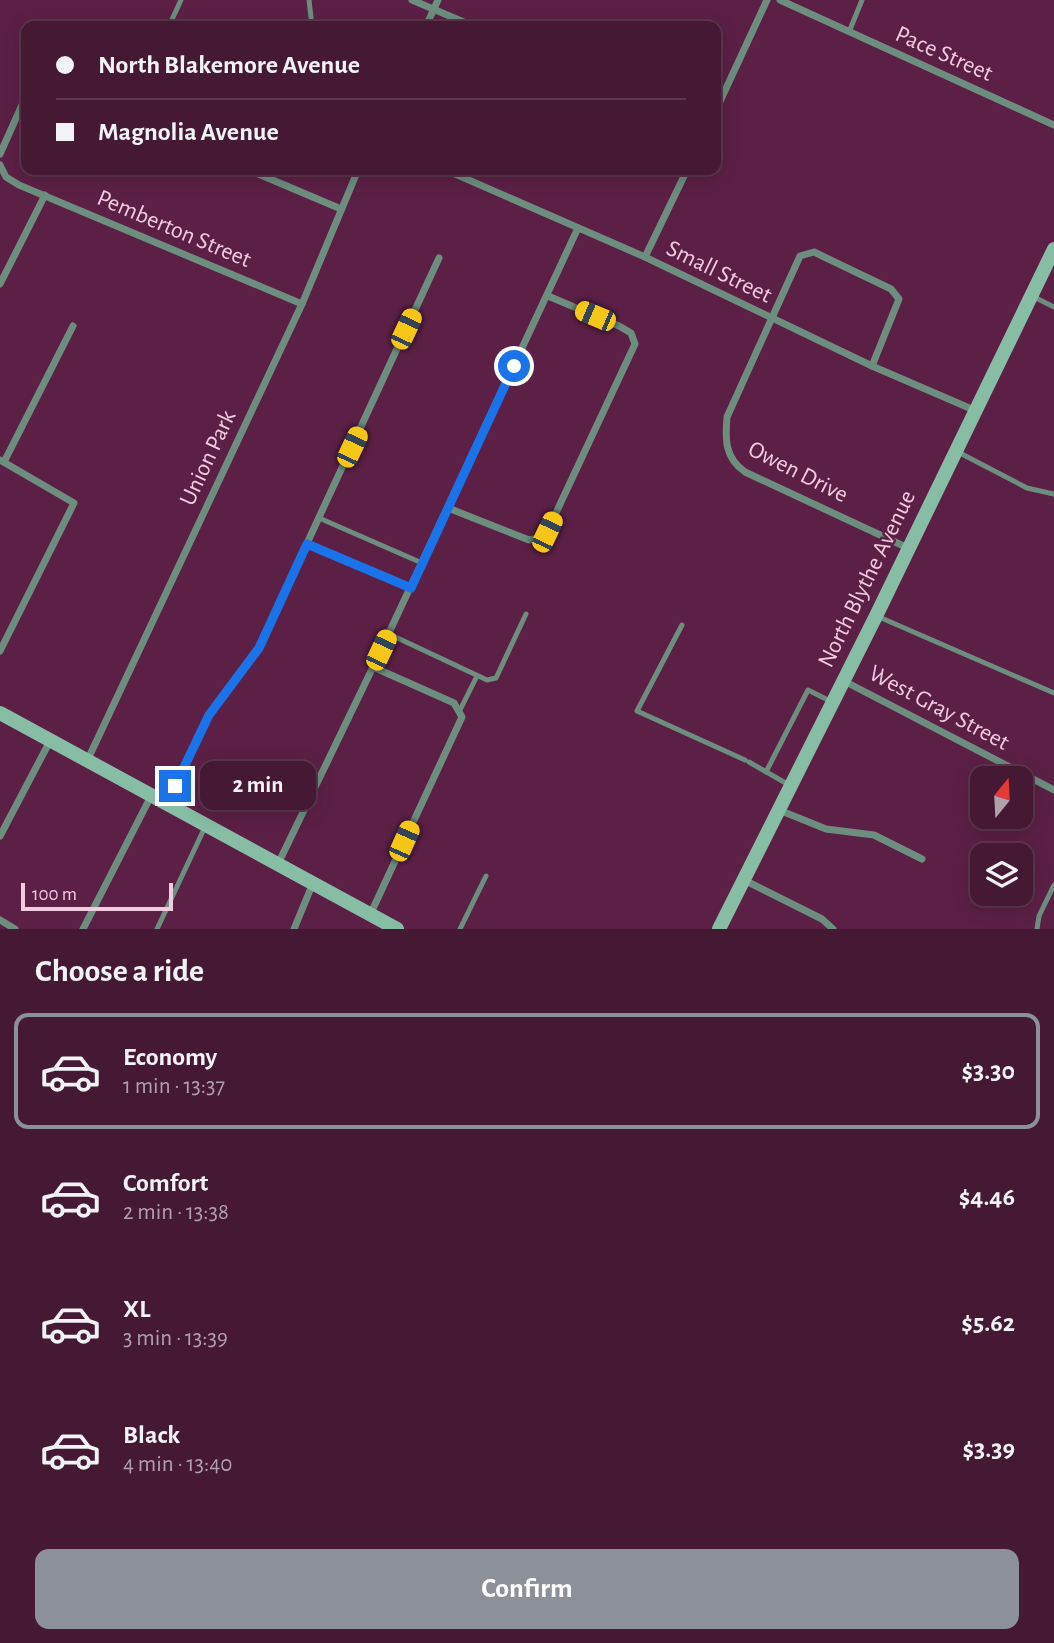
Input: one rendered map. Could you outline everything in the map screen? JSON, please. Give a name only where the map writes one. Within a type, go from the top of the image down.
[{"type":"street","points":[[412,0],[461,21]]},
{"type":"street","points":[[428,21],[438,0]]},
{"type":"street","points":[[721,99],[767,0]]},
{"type":"street","name":"Pace Street","points":[[780,0],[1054,125]]},
{"type":"street","points":[[0,154],[21,107]]},
{"type":"street","name":"Pemberton Street","points":[[0,165],[6,177],[45,195],[302,304]]},
{"type":"street","points":[[263,175],[341,208]]},
{"type":"street","name":"Union Park","points":[[88,760],[302,304],[356,175]]},
{"type":"street","name":"Small Street","points":[[457,175],[645,257],[872,366],[974,410]]},
{"type":"street","points":[[645,257],[685,175]]},
{"type":"street","points":[[0,284],[45,195]]},
{"type":"street","points":[[278,864],[411,588],[578,228]]},
{"type":"street","name":"North Blythe Avenue","points":[[719,929],[792,786],[1054,248]]},
{"type":"street","points":[[771,318],[800,256],[814,252],[891,289],[899,299],[872,366]]},
{"type":"street","points":[[167,804],[209,715],[259,648],[439,258]]},
{"type":"street","points":[[448,508],[529,540],[547,532],[635,344],[631,333],[619,326],[548,296]]},
{"type":"street","name":"Owen Drive","points":[[771,318],[727,416],[726,443],[732,463],[745,472],[908,548]]},
{"type":"street","points":[[0,651],[74,503],[2,461],[73,326]]},
{"type":"street","points":[[370,915],[462,717],[454,703],[373,667]]},
{"type":"street","name":"West Gray Street","points":[[843,680],[1054,790]]},
{"type":"street","points":[[0,713],[397,929]]},
{"type":"street","points":[[0,836],[50,740]]},
{"type":"street","points":[[83,929],[151,796]]},
{"type":"street","points":[[779,810],[826,830],[874,835],[922,859]]},
{"type":"street","points":[[744,880],[822,919],[833,929]]},
{"type":"street","points":[[294,929],[313,883]]},
{"type":"street","points":[[0,920],[15,929]]},
{"type":"lane","points":[[171,21],[181,0]]},
{"type":"lane","points":[[309,0],[311,21]]},
{"type":"lane","points":[[849,32],[862,0]]},
{"type":"lane","points":[[1031,295],[1054,307]]},
{"type":"lane","points":[[955,450],[1027,488],[1054,494]]},
{"type":"lane","points":[[319,518],[422,563]]},
{"type":"lane","points":[[307,544],[411,588]]},
{"type":"lane","points":[[389,634],[487,680],[496,678],[526,614]]},
{"type":"lane","points":[[876,615],[1054,693]]},
{"type":"lane","points":[[682,625],[638,712],[747,761],[792,786]]},
{"type":"lane","points":[[459,712],[477,676]]},
{"type":"lane","points":[[766,772],[808,690],[832,702]]},
{"type":"lane","points":[[157,929],[206,824]]},
{"type":"lane","points":[[460,929],[486,876]]},
{"type":"lane","points":[[1037,929],[1039,916],[1054,885]]},
{"type":"route","points":[[175,786],[209,715],[259,648],[307,544],[411,588],[514,366]]}]
